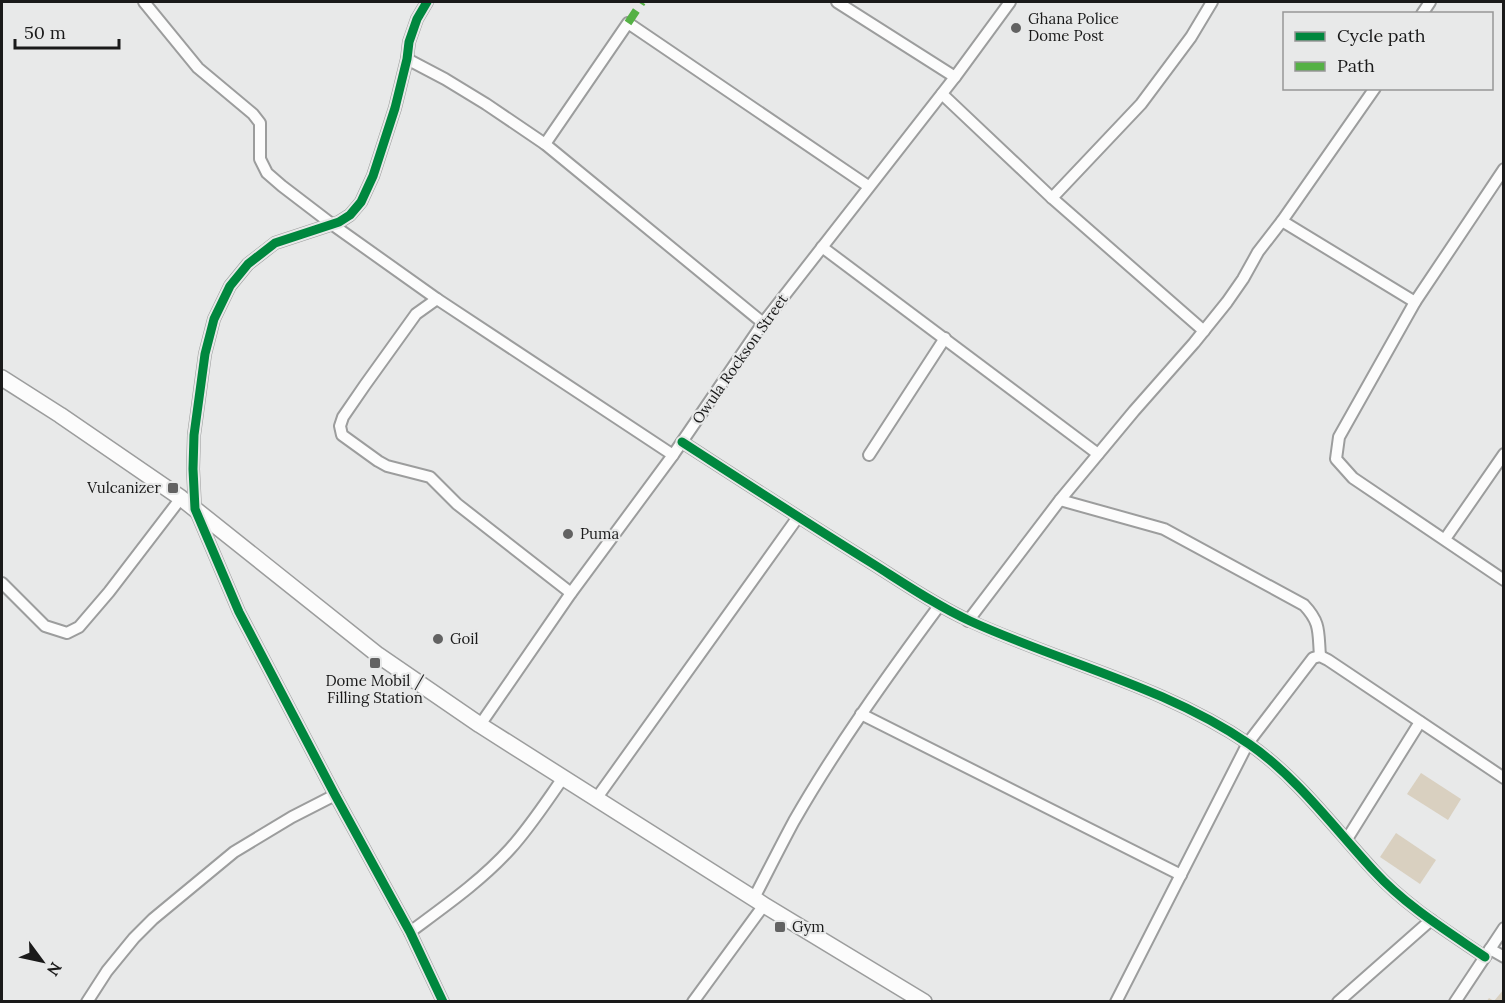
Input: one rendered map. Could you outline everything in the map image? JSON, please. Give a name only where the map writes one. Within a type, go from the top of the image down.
[{"type":"main road","points":[[2,378],[181,498],[378,655],[562,778],[924,1002]]},
{"type":"street","points":[[144,2],[198,69],[253,114],[260,123],[261,159],[267,173],[333,225],[437,299],[673,455]]},
{"type":"street","points":[[427,2],[417,19],[409,42],[395,108],[373,176],[361,202],[350,215],[333,225],[275,243],[248,264],[230,286],[214,320],[198,392],[194,435],[195,509],[239,612],[410,932],[443,1002]]},
{"type":"street","points":[[837,2],[955,77]]},
{"type":"street","name":"Owula Rockson Street","points":[[480,724],[571,593],[673,455],[763,322],[942,94],[1010,2]]},
{"type":"street","points":[[1052,198],[1141,104],[1191,38],[1212,2]]},
{"type":"street","points":[[545,144],[628,23],[868,186]]},
{"type":"street","points":[[407,59],[486,104],[545,144],[763,322]]},
{"type":"street","points":[[968,621],[1060,500],[1227,302],[1258,252],[1373,90]]},
{"type":"street","points":[[942,94],[1052,198],[1204,331]]},
{"type":"street","points":[[1503,169],[1415,302],[1339,437],[1336,459],[1353,478],[1503,579]]},
{"type":"street","points":[[1282,221],[1415,302]]},
{"type":"street","points":[[822,247],[1098,454]]},
{"type":"street","points":[[437,299],[416,314],[365,385],[343,417],[340,426],[342,435],[387,466],[430,477],[457,504],[571,593]]},
{"type":"street","points":[[869,455],[945,338]]},
{"type":"street","points":[[682,442],[939,606],[968,621],[1139,688],[1184,708],[1248,743],[1265,756],[1347,839],[1398,895],[1431,920],[1488,953],[1503,957]]},
{"type":"street","points":[[1445,539],[1503,454]]},
{"type":"street","points":[[2,583],[45,626],[67,633],[79,627],[109,592],[181,498]]},
{"type":"street","points":[[1060,500],[1164,529],[1304,605],[1314,616],[1318,627],[1320,656]]},
{"type":"street","points":[[596,799],[798,517]]},
{"type":"street","points":[[693,1002],[759,902],[794,822],[861,714],[939,606]]},
{"type":"street","points":[[1116,1002],[1248,743],[1313,658],[1320,656],[1502,774]]},
{"type":"street","points":[[861,714],[1180,875]]},
{"type":"street","points":[[1347,839],[1420,722]]},
{"type":"street","points":[[410,932],[459,896],[509,850],[533,822],[562,778]]},
{"type":"street","points":[[87,1002],[107,971],[134,938],[171,904],[234,852],[292,817],[335,795]]},
{"type":"street","points":[[1338,1002],[1431,920]]},
{"type":"street","points":[[1455,1002],[1503,928]]},
{"type":"building","points":[[1421,773],[1461,799],[1448,820],[1407,794]]},
{"type":"building","points":[[1396,833],[1436,860],[1420,884],[1380,857]]},
{"type":"building","points":[[1504,989],[1504,1002],[1486,1002],[1489,998],[1494,1001]]},
{"type":"marked path","points":[[628,23],[642,2]]},
{"type":"cycle path","points":[[427,2],[417,19],[409,42],[395,108],[373,176],[361,202],[350,215],[339,222],[275,243],[248,264],[230,286],[214,319],[205,354],[194,435],[193,469],[195,509],[239,612],[410,932],[443,1002]]},
{"type":"cycle path","points":[[682,442],[944,608],[1005,636],[1112,676],[1182,706],[1249,744],[1267,757],[1315,804],[1386,884],[1427,917],[1485,957]]},
{"type":"place","name":"Ghana Police Dome Post","points":[[1016,28]]},
{"type":"place","name":"Vulcanizer","points":[[173,488]]},
{"type":"place","name":"Puma","points":[[568,534]]},
{"type":"place","name":"Goil","points":[[438,639]]},
{"type":"place","name":"Dome Mobil / Filling Station","points":[[375,663]]},
{"type":"place","name":"Gym","points":[[780,927]]}]
